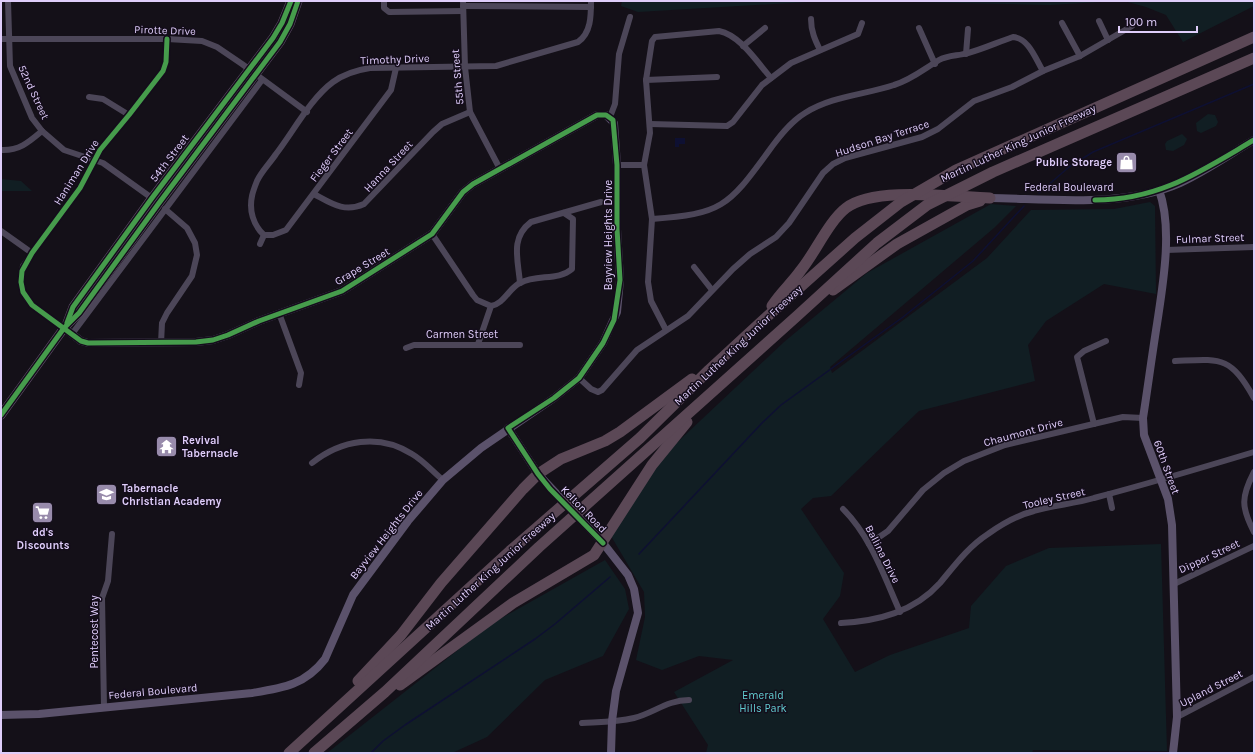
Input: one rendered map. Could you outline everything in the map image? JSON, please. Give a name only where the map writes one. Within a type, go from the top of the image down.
[{"type":"highway","name":"Martin Luther King Junior Freeway","points":[[288,753],[510,551],[640,438],[709,370],[760,323],[855,238],[901,202],[956,170],[996,151],[1254,37]]},
{"type":"highway","name":"Martin Luther King Junior Freeway","points":[[314,753],[385,692],[539,547],[877,243],[928,205],[955,190],[1254,58]]},
{"type":"highway","points":[[760,323],[775,301],[802,270],[837,218],[846,208],[863,199],[886,194],[990,198]]},
{"type":"highway","points":[[797,316],[898,244],[967,205],[990,198]]},
{"type":"highway","points":[[288,753],[401,635],[441,583],[522,489],[538,474],[562,459],[606,441],[671,393],[709,370]]},
{"type":"highway","points":[[385,692],[404,683],[513,603],[594,555],[661,452],[720,384]]},
{"type":"main road","name":"54th Street","points":[[256,74],[282,23],[291,1]]},
{"type":"main road","name":"54th Street","points":[[1,415],[64,328],[79,313],[159,203],[280,42],[290,24],[298,1]]},
{"type":"street","name":"52nd Street","points":[[8,1],[10,66],[32,118],[42,131],[64,150],[93,161],[103,163],[149,196]]},
{"type":"street","points":[[384,1],[384,8],[389,12],[463,6],[591,4]]},
{"type":"street","name":"Timothy Drive","points":[[264,235],[254,221],[251,209],[252,198],[257,181],[326,88],[345,75],[368,68],[496,66],[578,42],[584,38],[588,31],[591,4]]},
{"type":"street","name":"55th Street","points":[[463,6],[465,67],[470,112],[500,169]]},
{"type":"street","points":[[610,117],[615,104],[619,54],[630,17]]},
{"type":"street","points":[[811,19],[811,27],[814,38],[820,50]]},
{"type":"street","points":[[1099,21],[1108,40]]},
{"type":"street","points":[[650,124],[727,126],[733,122],[754,94],[771,78],[791,63],[858,34],[862,23]]},
{"type":"street","points":[[1062,23],[1080,56]]},
{"type":"street","name":"Hudson Bay Terrace","points":[[579,378],[594,392],[602,390],[629,358],[666,330],[688,316],[732,269],[750,254],[776,237],[789,223],[823,174],[833,164],[845,158],[922,137],[943,126],[974,100],[1012,87],[1080,56],[1132,26]]},
{"type":"street","points":[[743,46],[765,28]]},
{"type":"street","points":[[919,28],[935,64]]},
{"type":"street","points":[[966,54],[968,29]]},
{"type":"street","points":[[666,330],[655,312],[649,291],[652,219],[644,165],[649,143],[650,124],[646,80],[652,41],[655,37],[725,32],[731,35],[743,46],[771,78]]},
{"type":"street","points":[[652,219],[695,215],[704,213],[725,203],[742,187],[777,138],[794,121],[827,101],[896,85],[951,56],[966,54],[1017,37],[1029,46],[1043,72]]},
{"type":"street","name":"Pirotte Drive","points":[[1,39],[167,39],[202,41],[217,47],[307,112]]},
{"type":"street","name":"Haniman Drive","points":[[64,328],[32,305],[23,292],[21,282],[22,271],[32,253],[80,188],[100,150],[163,71],[166,62],[167,39]]},
{"type":"street","name":"Fieger Street","points":[[264,235],[274,235],[286,230],[391,90],[396,68]]},
{"type":"street","points":[[72,334],[165,208],[256,74]]},
{"type":"street","points":[[646,80],[717,77]]},
{"type":"street","points":[[89,97],[102,100],[129,115]]},
{"type":"street","name":"Hanna Street","points":[[314,194],[339,207],[350,208],[364,204],[442,124],[470,112]]},
{"type":"street","name":"Grape Street","points":[[64,328],[81,341],[88,343],[196,342],[218,338],[279,313],[342,291],[432,234],[463,192],[473,184],[597,115],[604,114],[610,117]]},
{"type":"street","name":"Bayview Heights Drive","points":[[304,679],[325,659],[353,595],[376,562],[443,480],[481,448],[508,428],[554,398],[579,378],[603,343],[617,312],[620,280],[617,229],[617,165],[614,123],[610,117]]},
{"type":"street","points":[[1,150],[23,146],[42,131]]},
{"type":"street","name":"Federal Boulevard","points":[[990,198],[1106,199],[1148,194],[1180,183],[1254,140]]},
{"type":"street","points":[[617,165],[644,165]]},
{"type":"street","name":"60th Street","points":[[1159,190],[1164,202],[1166,250],[1164,277],[1143,418],[1144,435],[1168,498],[1172,525],[1177,717],[1173,753]]},
{"type":"street","points":[[520,283],[517,243],[518,237],[524,227],[532,222],[602,202]]},
{"type":"street","points":[[160,343],[162,323],[167,312],[192,276],[197,255],[195,243],[188,228],[165,208]]},
{"type":"street","points":[[432,234],[477,300],[491,306],[497,305],[520,283],[530,279],[565,274],[572,269],[573,219],[564,213]]},
{"type":"street","points":[[1,231],[32,253]]},
{"type":"street","points":[[260,244],[264,235]]},
{"type":"street","name":"Fulmar Street","points":[[1166,250],[1254,247]]},
{"type":"street","points":[[694,267],[712,290]]},
{"type":"street","points":[[478,344],[491,306]]},
{"type":"street","points":[[279,313],[301,373],[299,385]]},
{"type":"street","points":[[1094,424],[1077,357],[1084,351],[1106,341]]},
{"type":"street","name":"Carmen Street","points":[[406,348],[414,345],[520,345]]},
{"type":"street","points":[[1174,361],[1210,360],[1225,364],[1242,377],[1254,398]]},
{"type":"street","name":"Chaumont Drive","points":[[869,544],[888,531],[923,490],[944,473],[964,461],[1005,445],[1123,417],[1143,418]]},
{"type":"street","name":"Kelton Road","points":[[508,428],[538,474],[550,489],[603,543],[628,575],[634,589],[638,613],[616,691],[612,721],[612,753]]},
{"type":"street","points":[[312,463],[324,454],[344,445],[368,440],[386,443],[413,454],[443,480]]},
{"type":"street","name":"Tooley Street","points":[[841,623],[870,621],[900,612],[923,598],[939,584],[969,549],[1004,524],[1034,510],[1109,494],[1254,452]]},
{"type":"street","points":[[1254,472],[1244,493],[1244,508],[1254,532]]},
{"type":"street","points":[[1109,494],[1112,508]]},
{"type":"street","name":"Ballina Drive","points":[[843,509],[856,522],[869,544],[900,612]]},
{"type":"street","name":"Pentecost Way","points":[[104,706],[102,598],[108,581],[112,534]]},
{"type":"street","name":"Dipper Street","points":[[1174,584],[1254,546]]},
{"type":"street","name":"Upland Street","points":[[1177,717],[1254,677]]},
{"type":"street","name":"Federal Boulevard","points":[[1,715],[39,714],[104,706],[252,693],[285,688],[304,679]]},
{"type":"street","points":[[582,723],[635,718],[676,700],[689,700]]},
{"type":"green space","points":[[622,1],[825,1],[638,12],[621,6]]},
{"type":"green space","points":[[866,1],[1118,1],[1050,5]]},
{"type":"green space","points":[[1124,1],[1254,1],[1254,6],[1183,42],[1166,15],[1146,7]]},
{"type":"green space","points":[[1208,114],[1215,115],[1218,122],[1216,126],[1201,133],[1197,131],[1196,123]]},
{"type":"green space","points":[[1182,134],[1187,139],[1184,145],[1173,151],[1166,150],[1165,144],[1167,141]]},
{"type":"green space","points":[[1,179],[21,181],[32,191],[1,191]]},
{"type":"green space","name":"Emerald Hills Park","points":[[1150,202],[1155,206],[1156,294],[1104,284],[1046,321],[1028,345],[1035,381],[919,411],[831,496],[813,498],[801,509],[844,573],[840,596],[823,619],[855,672],[890,655],[969,628],[971,606],[1006,566],[1049,548],[1161,544],[1167,751],[1033,750],[1032,753],[706,753],[708,745],[674,692],[733,660],[699,656],[662,670],[636,660],[645,617],[644,592],[611,536],[667,452],[784,342],[867,273],[991,204],[1016,206],[994,228],[830,367],[832,373],[987,258],[1031,210],[1114,209]]},
{"type":"green space","points":[[605,560],[625,589],[629,609],[603,656],[545,680],[487,737],[452,753],[327,753],[491,624]]},
{"type":"shaded area","points":[[675,138],[685,138],[685,144],[679,144],[679,147],[675,147]]},
{"type":"waterway","points":[[1039,193],[1069,167],[1093,152],[1254,84]]},
{"type":"waterway","points":[[639,554],[762,423],[781,405],[903,317],[973,261],[1024,206]]},
{"type":"waterway","points":[[371,753],[383,741],[405,725],[535,639],[610,577]]},
{"type":"cycle path","points":[[67,323],[73,307],[152,198],[273,38],[282,23],[291,1]]},
{"type":"cycle path","points":[[1,415],[64,328],[79,313],[159,203],[280,42],[290,24],[298,1]]},
{"type":"cycle path","points":[[167,39],[166,62],[163,71],[100,150],[80,188],[32,253],[22,271],[21,282],[23,292],[32,305],[81,341],[88,343],[196,342],[213,340],[259,321],[342,291],[432,234],[463,192],[473,184],[597,115],[606,115],[613,120],[617,165],[617,229],[620,280],[614,320],[603,343],[579,378],[554,398],[508,428],[538,474],[550,489],[603,543]]},
{"type":"cycle path","points":[[1095,200],[1118,199],[1140,195],[1179,182],[1198,173],[1254,140]]},
{"type":"place","name":"Public Storage","points":[[1127,162]]},
{"type":"place","name":"Revival Tabernacle","points":[[167,446]]},
{"type":"place","name":"Tabernacle Christian Academy","points":[[106,494]]},
{"type":"place","name":"dd's Discounts","points":[[43,512]]}]
